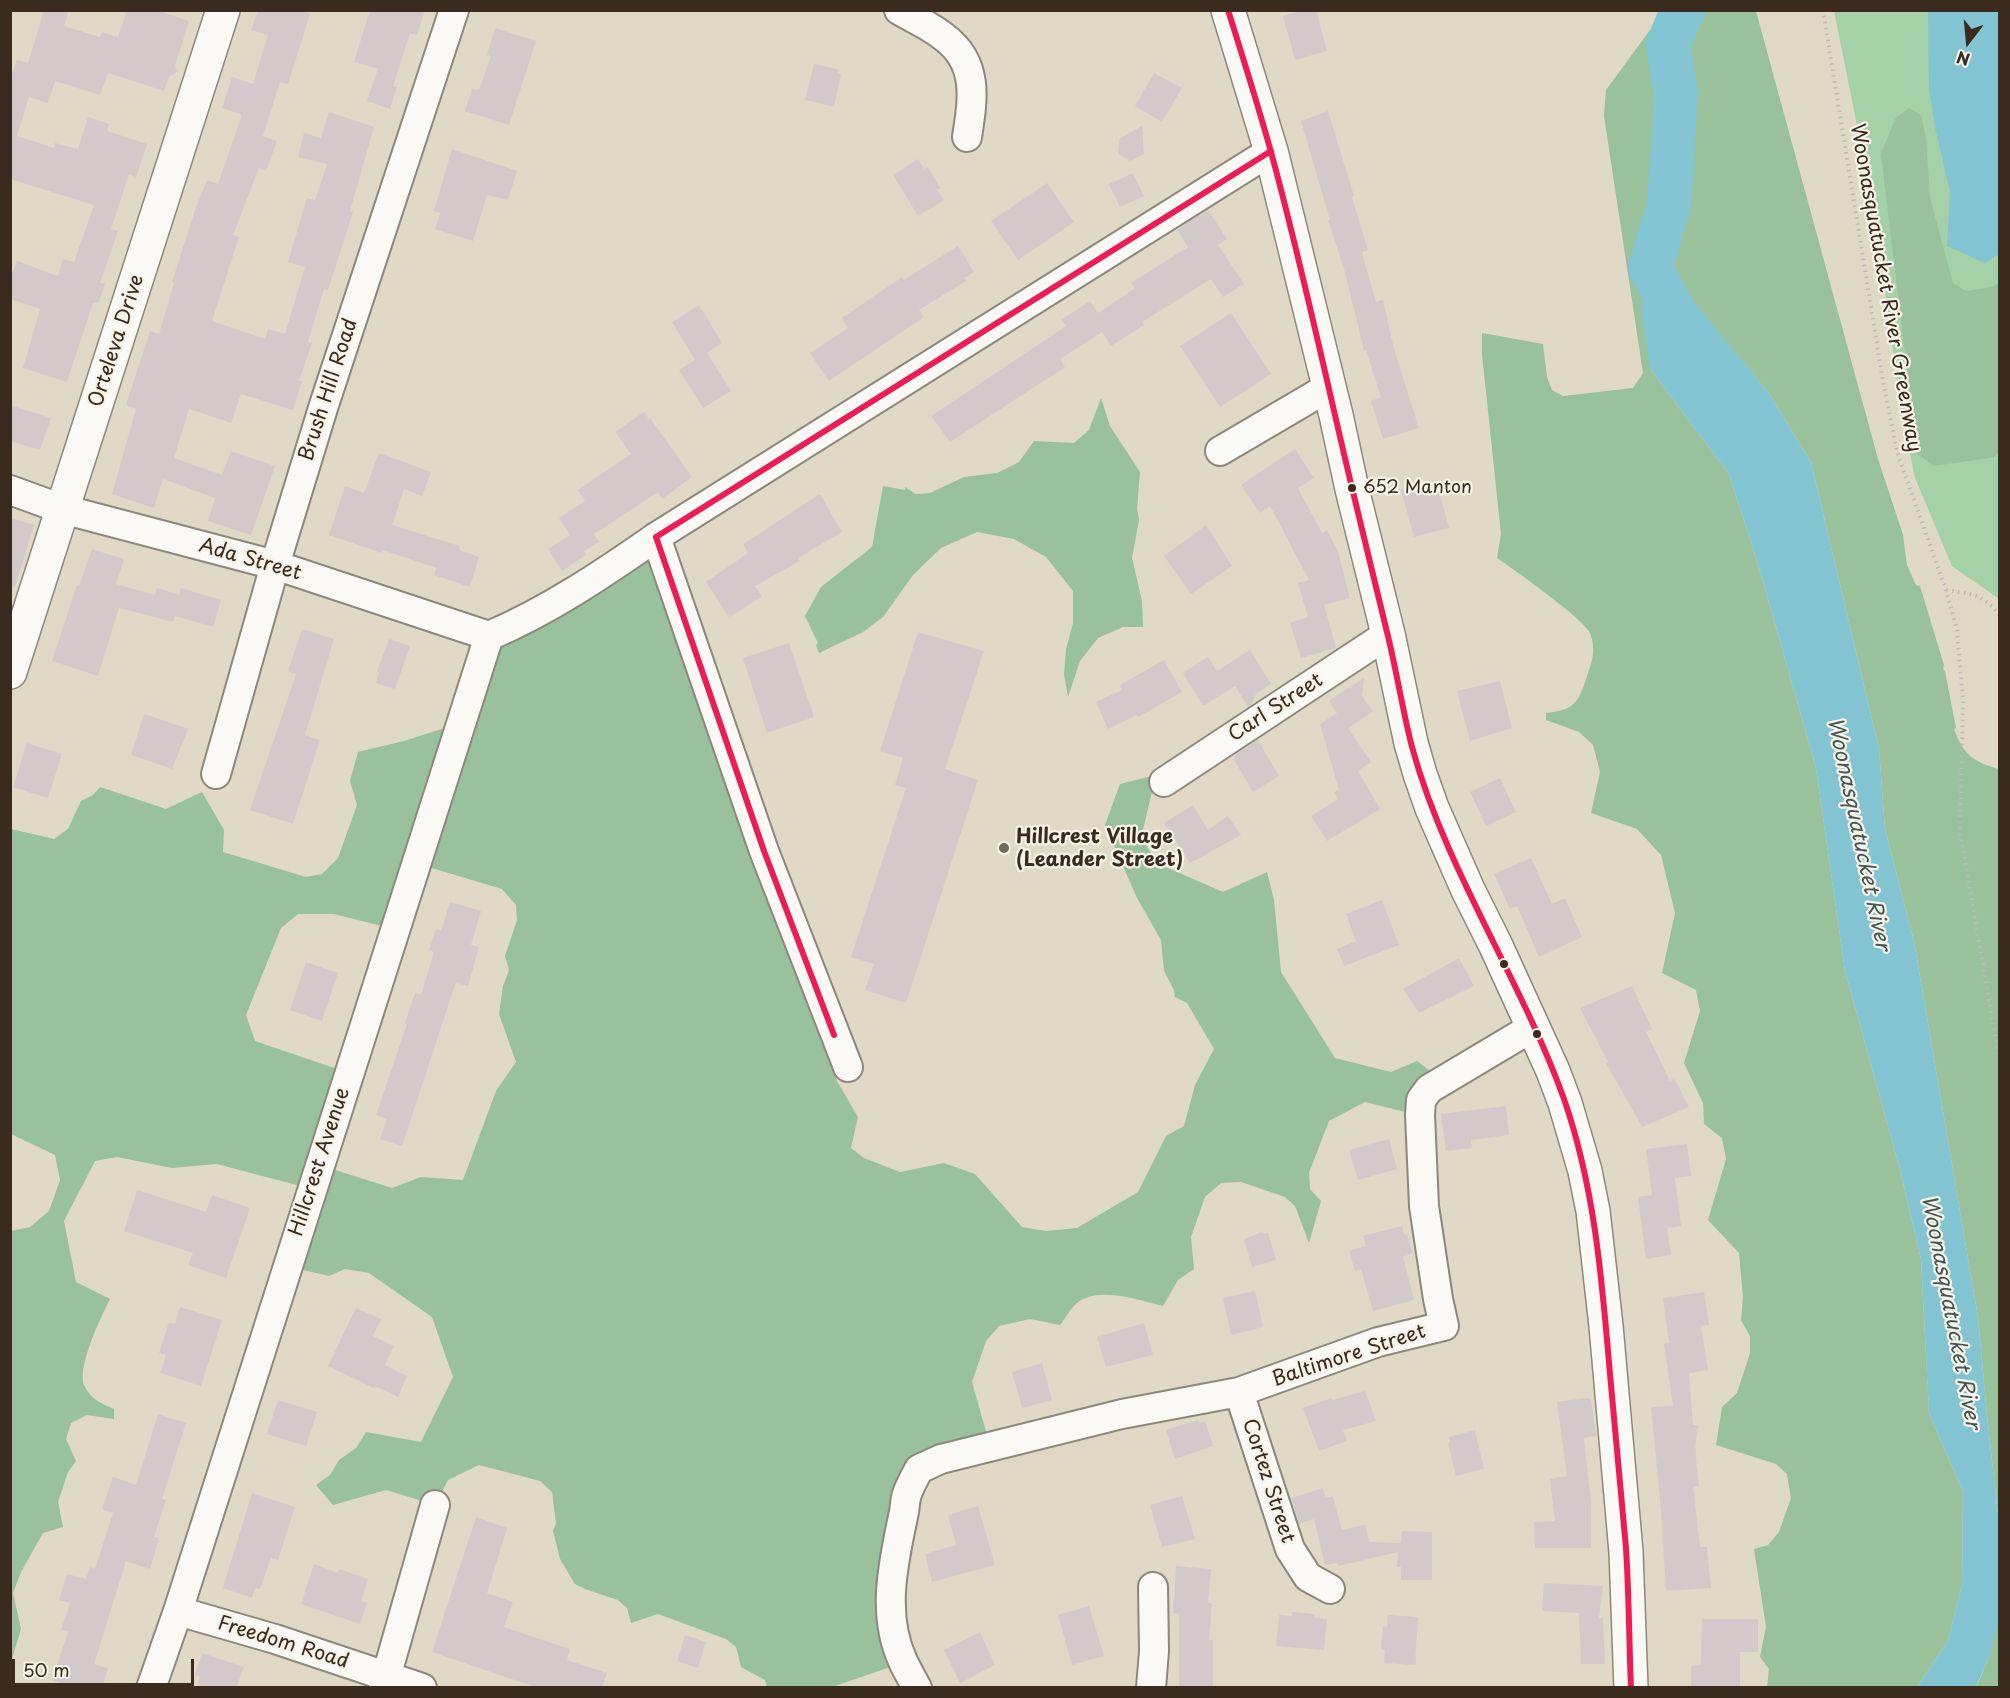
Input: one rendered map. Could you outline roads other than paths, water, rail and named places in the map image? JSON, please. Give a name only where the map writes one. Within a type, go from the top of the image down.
[{"type":"main road","name":"Orteleva Drive","points":[[10,672],[224,10]]},
{"type":"main road","points":[[1228,10],[1271,151],[1388,634],[1411,743],[1432,808],[1566,1103],[1585,1171],[1593,1211],[1606,1326],[1626,1552],[1631,1688]]},
{"type":"street","name":"Brush Hill Road","points":[[216,774],[275,565],[323,408],[454,10]]},
{"type":"street","points":[[899,10],[945,37],[961,54],[972,82],[967,137]]},
{"type":"street","points":[[489,636],[519,624],[608,570],[656,537],[1271,151]]},
{"type":"street","points":[[1220,451],[1329,387]]},
{"type":"street","name":"Ada Street","points":[[10,490],[62,510],[275,565],[489,636]]},
{"type":"street","points":[[656,537],[760,840],[848,1067]]},
{"type":"street","name":"Carl Street","points":[[1164,782],[1388,634]]},
{"type":"street","name":"Hillcrest Avenue","points":[[152,1688],[489,636]]},
{"type":"street","name":"Baltimore Street","points":[[917,1688],[901,1658],[896,1642],[890,1594],[898,1533],[907,1494],[919,1469],[941,1459],[1122,1414],[1239,1392],[1378,1342],[1444,1326],[1424,1206],[1419,1115],[1421,1100],[1429,1089],[1533,1027]]},
{"type":"street","name":"Cortez Street","points":[[1239,1392],[1290,1550],[1308,1577],[1330,1589]]},
{"type":"street","points":[[385,1682],[435,1505]]},
{"type":"street","points":[[1151,1688],[1154,1651],[1153,1587]]},
{"type":"street","name":"Freedom Road","points":[[178,1611],[275,1639],[385,1682],[422,1688]]},
{"type":"water","points":[[1928,11],[1999,11],[1999,254],[1985,263],[1947,246],[1950,191],[1935,128],[1929,88]]},
{"type":"water","points":[[1650,268],[1698,307],[1770,395],[1811,462],[1879,749],[1885,829],[1914,941],[1978,1317],[1999,1524],[2000,1616],[1989,1657],[1976,1687],[1917,1687],[1948,1641],[1962,1585],[1963,1491],[1929,1414],[1921,1259],[1899,1166],[1845,971],[1816,768],[1758,564],[1729,474],[1650,369],[1641,308]]},
{"type":"waterway","name":"Woonasquatucket River","points":[[1679,320],[1650,268],[1669,206],[1676,94],[1668,45],[1684,10]]},
{"type":"place","name":"652 Manton","points":[[1352,488]]},
{"type":"place","name":"Hillcrest Village (Leander Street)","points":[[1004,848]]}]
